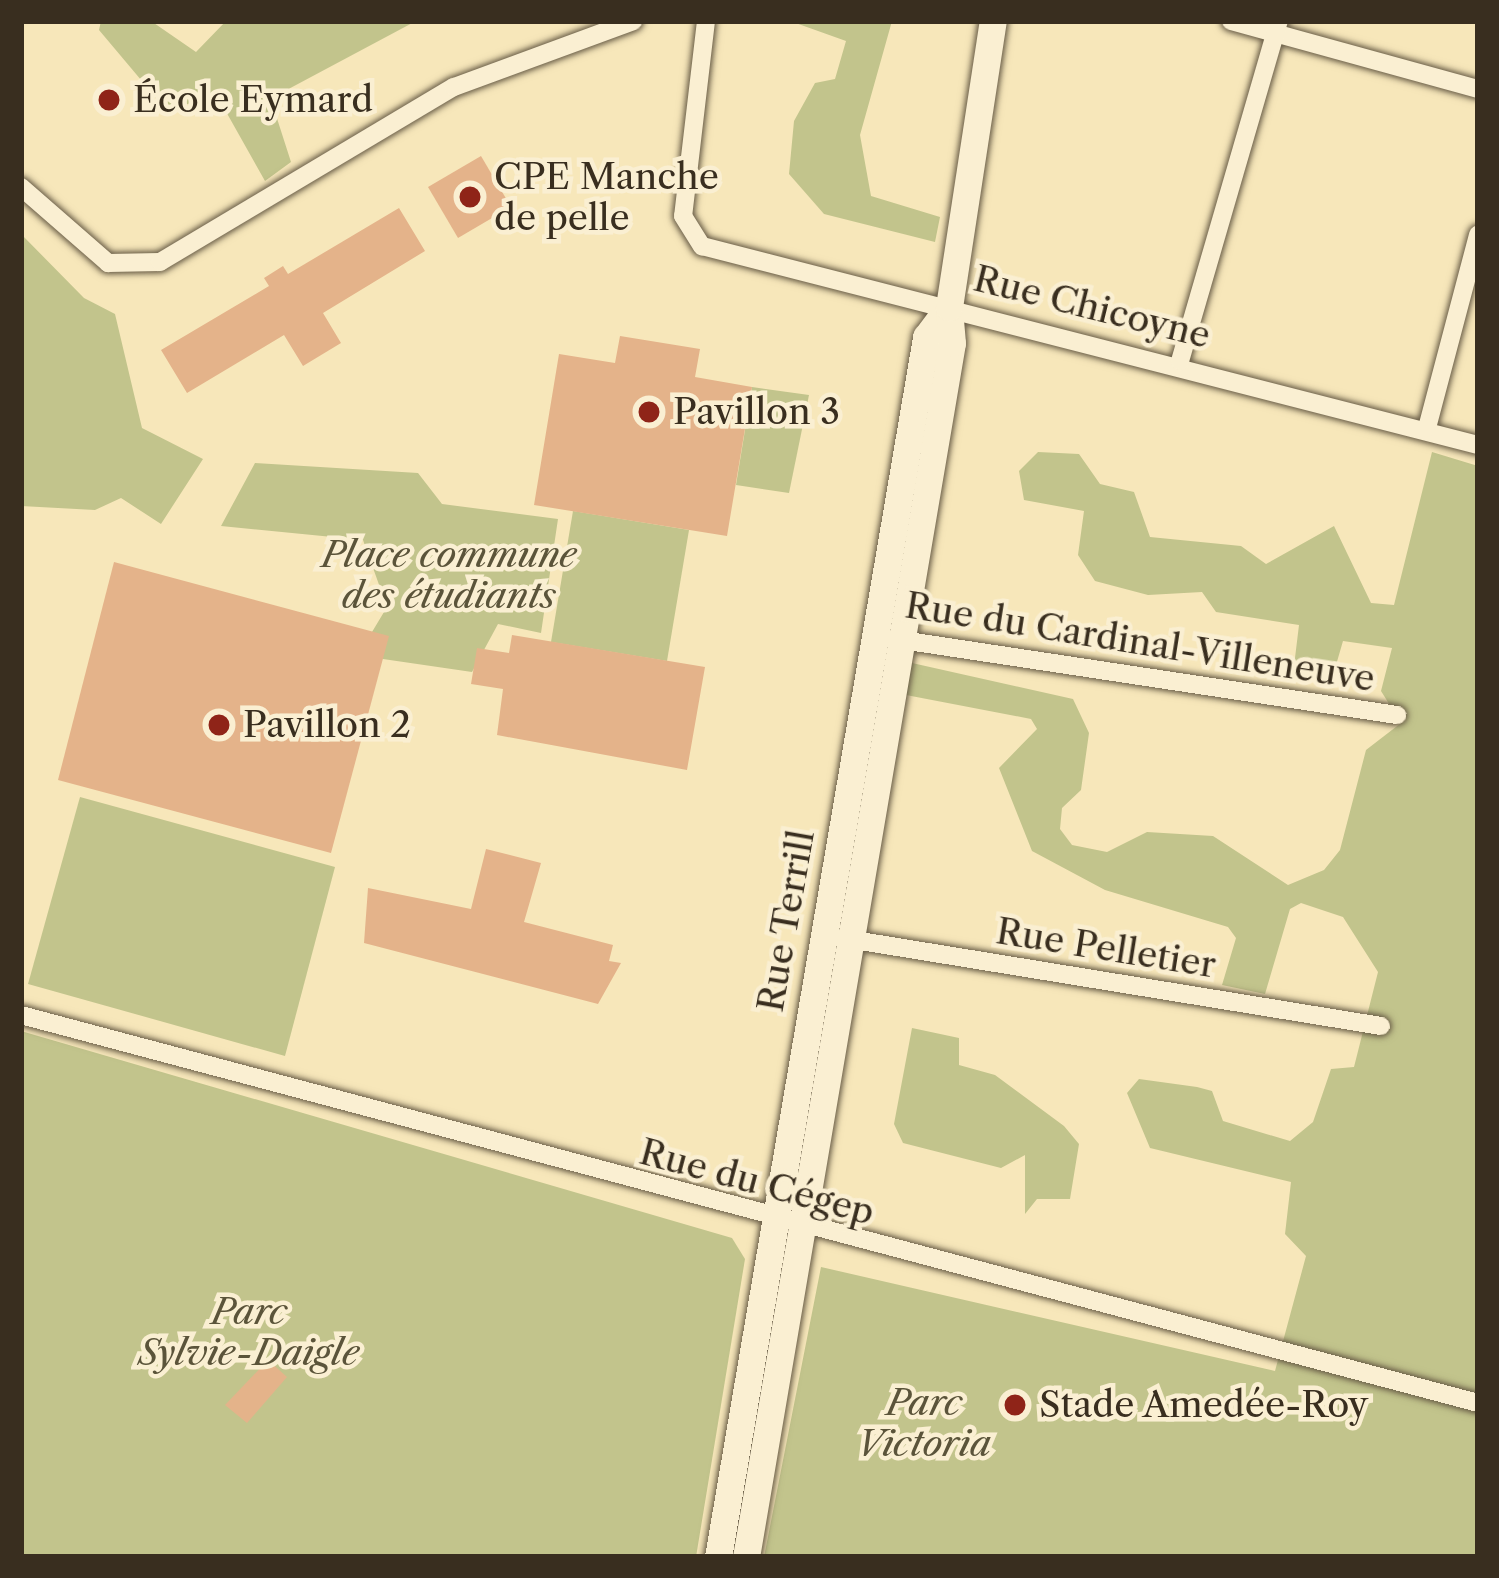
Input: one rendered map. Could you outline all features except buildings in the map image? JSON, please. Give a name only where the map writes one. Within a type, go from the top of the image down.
[{"type":"street","points":[[21,187],[108,263],[160,262],[454,87],[633,21]]},
{"type":"street","name":"Rue Chicoyne","points":[[706,21],[683,216],[692,237],[716,252],[1180,361],[1478,445]]},
{"type":"street","name":"Rue Terrill","points":[[718,1557],[769,1221],[834,937],[887,637],[952,343],[949,307],[994,21]]},
{"type":"street","points":[[1231,21],[1277,28],[1478,89]]},
{"type":"street","points":[[1180,361],[1277,28]]},
{"type":"street","points":[[1427,428],[1478,235]]},
{"type":"street","name":"Rue du Cardinal-Villeneuve","points":[[887,637],[1397,716]]},
{"type":"street","name":"Rue Terrill","points":[[746,1557],[798,1229],[834,937]]},
{"type":"street","name":"Rue Pelletier","points":[[834,937],[1381,1026]]},
{"type":"street","name":"Rue du Cégep","points":[[21,1015],[798,1229],[1478,1403]]},
{"type":"green space","points":[[101,21],[151,21],[196,52],[226,21],[416,21],[281,93],[273,106],[291,162],[265,181],[220,101],[225,89],[168,112],[99,30]]},
{"type":"green space","points":[[790,21],[892,21],[860,135],[871,196],[940,217],[935,242],[824,214],[789,174],[794,121],[815,83],[835,79],[846,41]]},
{"type":"green space","points":[[21,234],[84,298],[115,314],[142,428],[203,459],[161,524],[121,498],[95,510],[21,506]]},
{"type":"green space","points":[[752,387],[809,395],[789,493],[736,485]]},
{"type":"green space","name":"Parc Victoria","points":[[1038,452],[1079,454],[1100,484],[1134,492],[1150,537],[1241,546],[1266,564],[1334,526],[1371,603],[1394,605],[1432,452],[1478,466],[1478,1557],[764,1557],[821,1267],[1275,1371],[1306,1256],[1285,1234],[1291,1182],[1150,1148],[1127,1093],[1139,1079],[1212,1091],[1223,1121],[1290,1141],[1313,1122],[1331,1069],[1354,1067],[1378,972],[1343,917],[1301,903],[1290,909],[1265,994],[1222,985],[1236,938],[1228,927],[1105,890],[1032,851],[999,768],[1037,729],[1031,719],[906,695],[912,663],[1073,699],[1089,733],[1081,790],[1062,808],[1060,829],[1072,845],[1107,852],[1147,832],[1213,836],[1288,885],[1324,870],[1340,850],[1366,750],[1401,723],[1381,691],[1392,648],[1343,641],[1334,672],[1294,666],[1299,625],[1216,612],[1202,592],[1148,595],[1095,581],[1078,555],[1084,511],[1024,500],[1019,471]]},
{"type":"green space","name":"Place commune des étudiants","points":[[255,463],[418,473],[442,504],[558,519],[541,633],[498,624],[472,672],[383,659],[372,632],[387,607],[363,540],[221,526]]},
{"type":"green space","points":[[573,511],[689,530],[667,661],[551,642]]},
{"type":"green space","points":[[80,797],[335,867],[285,1056],[28,984]]},
{"type":"green space","points":[[912,1028],[959,1038],[959,1065],[995,1075],[1064,1126],[1079,1144],[1070,1199],[1037,1199],[1025,1214],[1025,1155],[1001,1168],[903,1143],[894,1124]]},
{"type":"green space","name":"Parc Sylvie-Daigle","points":[[21,1031],[732,1238],[745,1259],[696,1557],[21,1557]]},
{"type":"place","name":"École Eymard","points":[[109,100]]},
{"type":"place","name":"CPE Manche de pelle","points":[[470,197]]},
{"type":"place","name":"Pavillon 3","points":[[649,412]]},
{"type":"place","name":"Pavillon 2","points":[[219,725]]},
{"type":"place","name":"Stade Amedée-Roy","points":[[1015,1405]]}]
